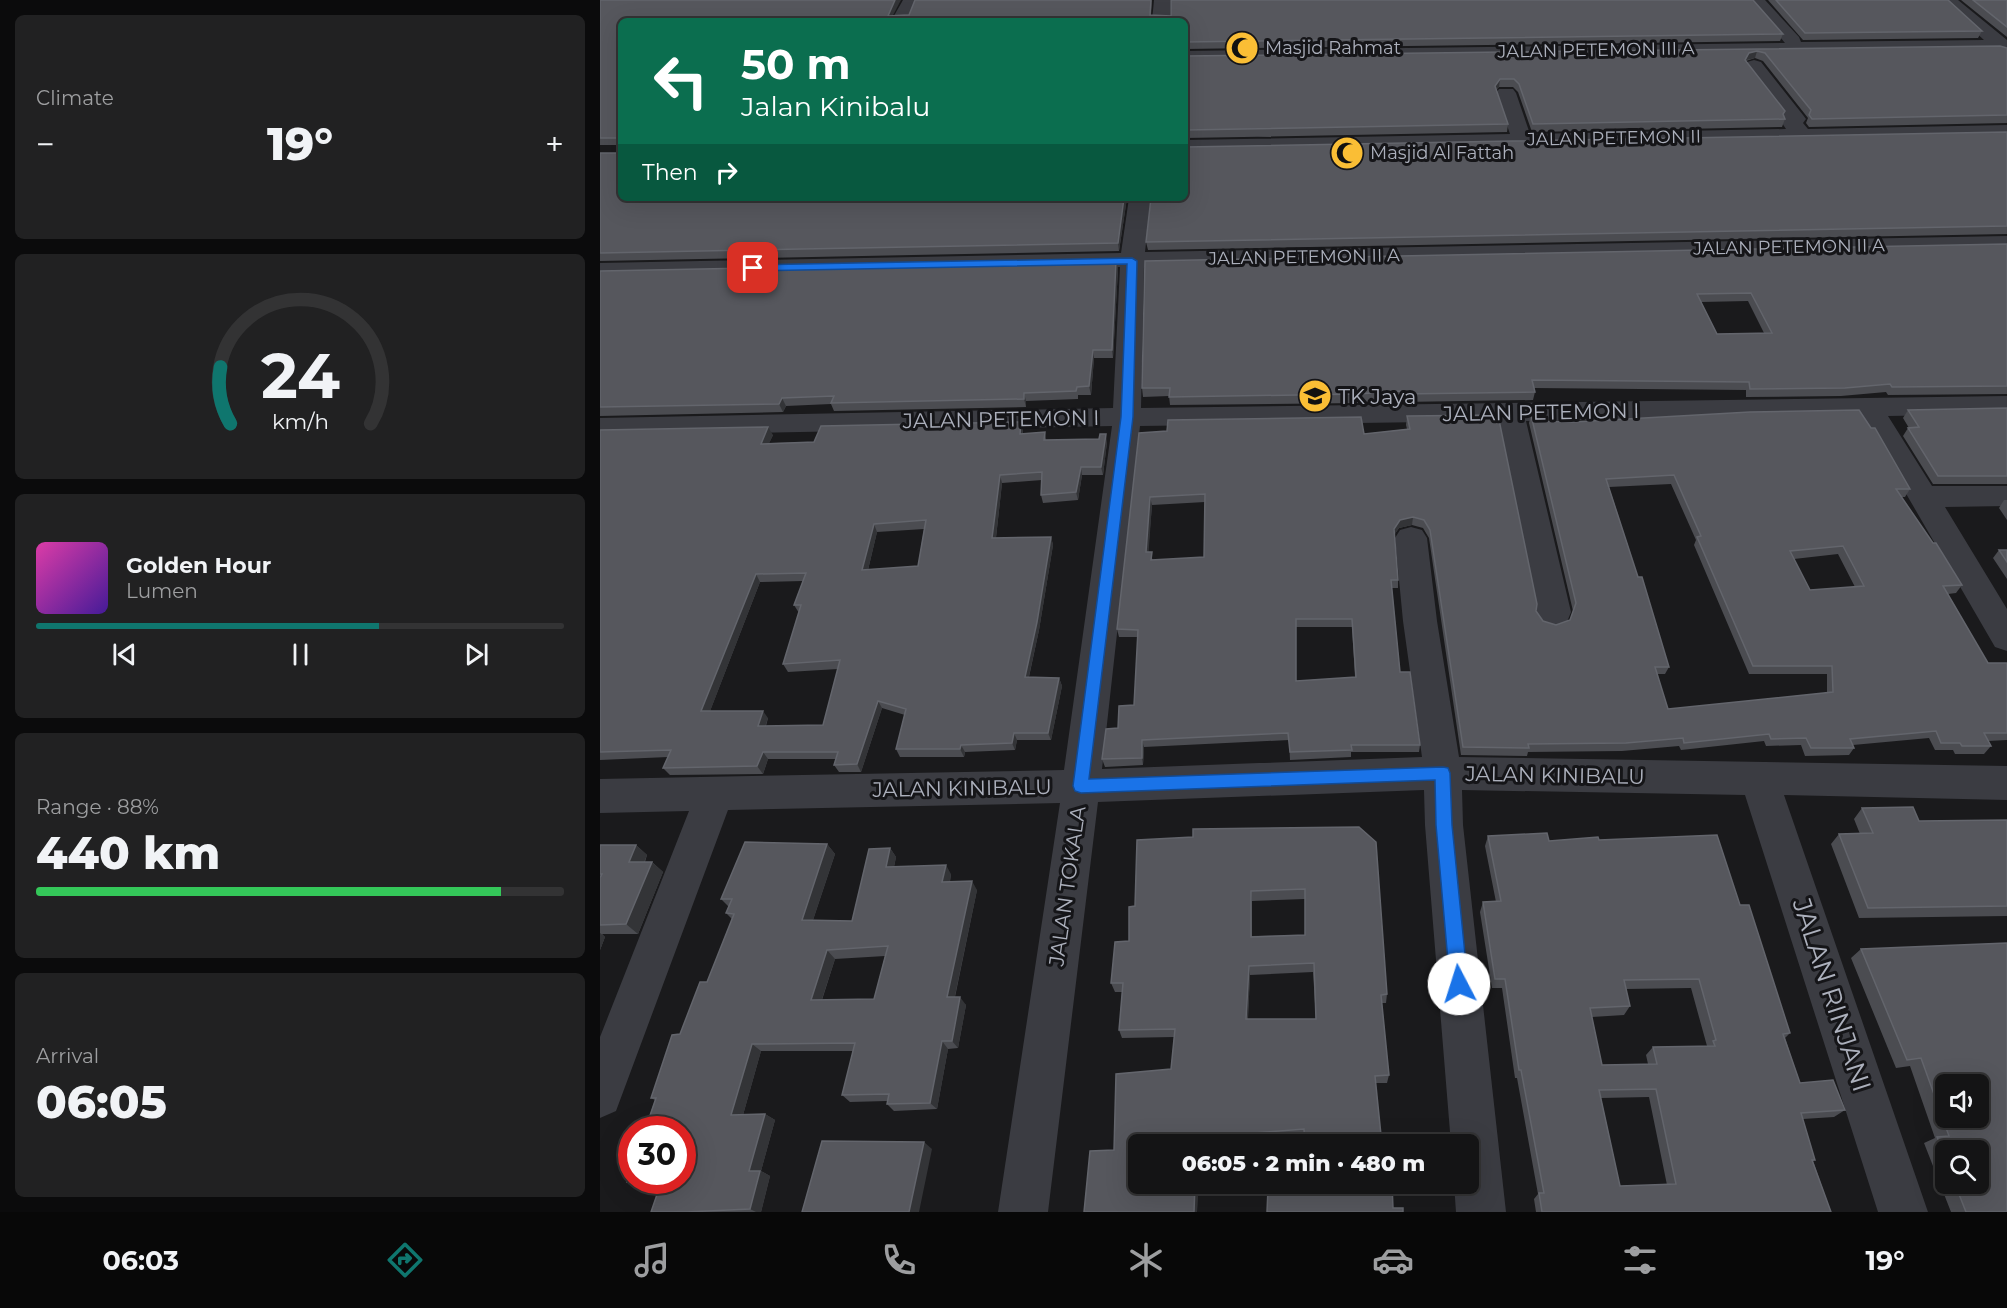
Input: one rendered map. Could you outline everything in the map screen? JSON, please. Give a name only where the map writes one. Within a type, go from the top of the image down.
[{"type":"street","points":[[902,18],[911,0]]},
{"type":"street","points":[[1161,18],[1162,0]]},
{"type":"street","points":[[1756,0],[1793,41]]},
{"type":"street","points":[[1948,0],[2005,46]]},
{"type":"street","name":"JALAN PETEMON III A","points":[[1188,56],[2005,46]]},
{"type":"street","points":[[1754,66],[1796,119],[1792,123],[1803,135]]},
{"type":"street","points":[[1506,93],[1522,139]]},
{"type":"street","name":"JALAN PETEMON II","points":[[1188,146],[2007,131]]},
{"type":"street","name":"JALAN TOKALA","points":[[1023,1212],[1081,786],[1127,417],[1132,261],[1140,201]]},
{"type":"street","name":"JALAN PETEMON II A","points":[[600,270],[2007,243]]},
{"type":"street","name":"JALAN PETEMON I","points":[[600,427],[2007,405]]},
{"type":"street","points":[[1870,408],[1922,497],[2002,622]]},
{"type":"street","points":[[1510,412],[1554,612],[1553,618]]},
{"type":"street","points":[[1922,497],[2007,496]]},
{"type":"street","points":[[1411,538],[1421,629],[1443,773],[1444,825],[1481,1212]]},
{"type":"street","name":"JALAN KINIBALU","points":[[600,796],[1081,786],[1443,773],[2007,783]]},
{"type":"street","name":"JALAN RINJANI","points":[[1759,779],[1903,1212]]},
{"type":"street","points":[[600,1095],[715,793]]},
{"type":"building","points":[[600,0],[895,0],[888,16],[909,15],[915,0],[1151,0],[1150,15],[1171,16],[1171,0],[1753,0],[1783,34],[1188,42],[1188,18],[618,18],[618,138],[600,138]]},
{"type":"building","points":[[1776,0],[1948,0],[1982,31],[1805,33]]},
{"type":"building","points":[[1973,0],[2007,0],[2007,27]]},
{"type":"building","points":[[2000,46],[2007,48],[2007,115],[1812,119],[1809,115],[1811,110],[1765,53],[1757,51],[1749,53],[1745,60],[1785,111],[1783,114],[1785,119],[1533,124],[1519,84],[1514,79],[1500,79],[1495,86],[1508,124],[1188,130],[1188,56]]},
{"type":"building","points":[[2007,132],[2007,226],[1146,242],[1151,201],[1188,201],[1188,147]]},
{"type":"building","points":[[600,153],[618,153],[618,201],[1124,201],[1118,243],[600,253]]},
{"type":"building","points":[[2007,244],[2007,386],[1892,387],[1890,384],[1845,388],[1750,389],[1749,382],[1532,380],[1535,392],[1402,394],[1401,391],[1358,394],[1169,397],[1170,388],[1142,388],[1145,261]],"holes":[[[1751,293],[1772,333],[1717,334],[1697,294]]]},
{"type":"building","points":[[1116,261],[1112,350],[1093,350],[1089,386],[1077,387],[1076,391],[1024,393],[1024,399],[831,403],[834,396],[782,398],[779,404],[600,407],[600,271]]},
{"type":"building","points":[[2007,408],[2007,476],[1938,476],[1908,428],[1919,427],[1908,410]]},
{"type":"building","points":[[1859,410],[1871,428],[1875,428],[1910,489],[1896,489],[1933,543],[1936,543],[1962,585],[1943,586],[1988,663],[2007,663],[2007,733],[1984,733],[1991,746],[1941,743],[1936,731],[1850,739],[1854,748],[1811,748],[1806,738],[1771,739],[1769,734],[1684,743],[1683,738],[1626,743],[1528,744],[1529,748],[1463,747],[1430,530],[1424,520],[1413,517],[1400,520],[1394,529],[1398,580],[1391,580],[1400,672],[1410,672],[1420,745],[1351,745],[1352,750],[1290,752],[1288,733],[1142,740],[1142,758],[1102,759],[1106,729],[1118,728],[1119,706],[1134,705],[1138,630],[1117,629],[1139,433],[1167,431],[1168,420],[1361,417],[1364,434],[1410,429],[1407,416],[1498,415],[1537,604],[1536,611],[1543,621],[1556,625],[1570,620],[1576,603],[1531,415],[1539,415],[1540,421],[1573,422],[1750,412]],"holes":[[[1674,475],[1701,536],[1697,537],[1753,666],[1832,666],[1833,692],[1668,709],[1655,667],[1669,667],[1642,577],[1638,577],[1606,479]],[[1205,494],[1204,557],[1151,560],[1152,552],[1146,552],[1150,497]],[[1843,546],[1864,586],[1810,590],[1790,551]],[[1296,619],[1352,619],[1356,677],[1296,681]]]},
{"type":"building","points":[[1021,422],[1020,434],[1045,432],[1044,440],[1099,439],[1100,434],[1106,434],[1101,467],[1081,467],[1076,492],[1041,495],[1042,472],[1000,475],[992,538],[1051,537],[1025,677],[1059,678],[1048,733],[1014,733],[1012,743],[961,745],[960,749],[896,749],[906,709],[878,701],[857,764],[834,765],[838,752],[763,752],[757,766],[663,768],[671,750],[600,752],[600,430],[768,427],[761,444],[814,442],[821,426]],"holes":[[[926,520],[918,566],[862,570],[874,524]],[[806,573],[794,605],[801,605],[783,664],[840,660],[823,725],[758,726],[763,711],[701,711],[756,574]]]},
{"type":"building","points":[[1999,550],[2007,550],[2007,562]]},
{"type":"building","points":[[1913,807],[1919,821],[2007,820],[2007,906],[1868,908],[1839,834],[1873,833],[1862,808]]},
{"type":"building","points":[[1359,827],[1376,842],[1387,994],[1381,995],[1389,1075],[1375,1076],[1381,1134],[1304,1134],[1304,1129],[1243,1134],[1128,1134],[1128,1194],[1195,1194],[1194,1212],[1084,1212],[1090,1151],[1114,1150],[1116,1074],[1171,1069],[1175,1029],[1119,1030],[1123,983],[1111,983],[1115,942],[1129,941],[1129,907],[1135,906],[1137,840],[1193,837],[1193,829]],"holes":[[[1305,889],[1305,935],[1251,937],[1251,891]],[[1314,963],[1316,1019],[1246,1019],[1249,966]]]},
{"type":"building","points":[[1547,833],[1549,841],[1598,837],[1599,840],[1717,835],[1740,905],[1749,905],[1790,1033],[1783,1034],[1800,1083],[1833,1080],[1845,1110],[1801,1113],[1815,1160],[1812,1160],[1831,1212],[1542,1212],[1539,1193],[1544,1193],[1521,1070],[1519,1070],[1505,979],[1495,979],[1483,902],[1501,901],[1488,836]],"holes":[[[1699,979],[1716,1040],[1713,1041],[1715,1046],[1653,1047],[1657,1064],[1602,1065],[1590,1008],[1630,1006],[1624,980]],[[1656,1089],[1676,1184],[1620,1186],[1599,1090]]]},
{"type":"building","points":[[745,842],[827,844],[802,920],[852,921],[869,849],[890,848],[886,867],[946,865],[942,882],[972,881],[947,997],[960,997],[952,1041],[942,1041],[930,1103],[887,1104],[889,1094],[842,1095],[855,1043],[752,1044],[731,1115],[765,1114],[749,1171],[760,1171],[750,1209],[651,1212],[657,1194],[696,1194],[696,1116],[650,1116],[656,1098],[651,1098],[672,1035],[680,1034],[700,982],[707,982],[734,914],[726,913],[732,899],[721,899]],"holes":[[[888,946],[874,999],[811,1000],[827,950]]]},
{"type":"building","points":[[600,845],[636,845],[629,862],[652,862],[626,924],[600,925],[600,878],[602,874],[600,874]]},
{"type":"building","points":[[2007,943],[2007,1212],[1966,1212],[1959,1194],[1989,1194],[1989,1140],[1938,1140],[1937,1137],[1949,1136],[1946,1128],[1989,1128],[1989,1074],[1935,1074],[1935,1097],[1921,1058],[1907,1060],[1861,949]]},
{"type":"building","points":[[822,1141],[924,1142],[909,1212],[802,1212]]},
{"type":"building","points":[[1268,1194],[1392,1194],[1393,1208],[1403,1208],[1403,1212],[1267,1212]]},
{"type":"place","name":"Masjid Rahmat","points":[[1242,48]]},
{"type":"place","name":"Masjid Al Fattah","points":[[1347,153]]},
{"type":"place","name":"TK Jaya","points":[[1315,396]]},
{"type":"route","points":[[753,268],[1132,261],[1127,417],[1081,786],[1443,773],[1444,825],[1459,984]]}]
